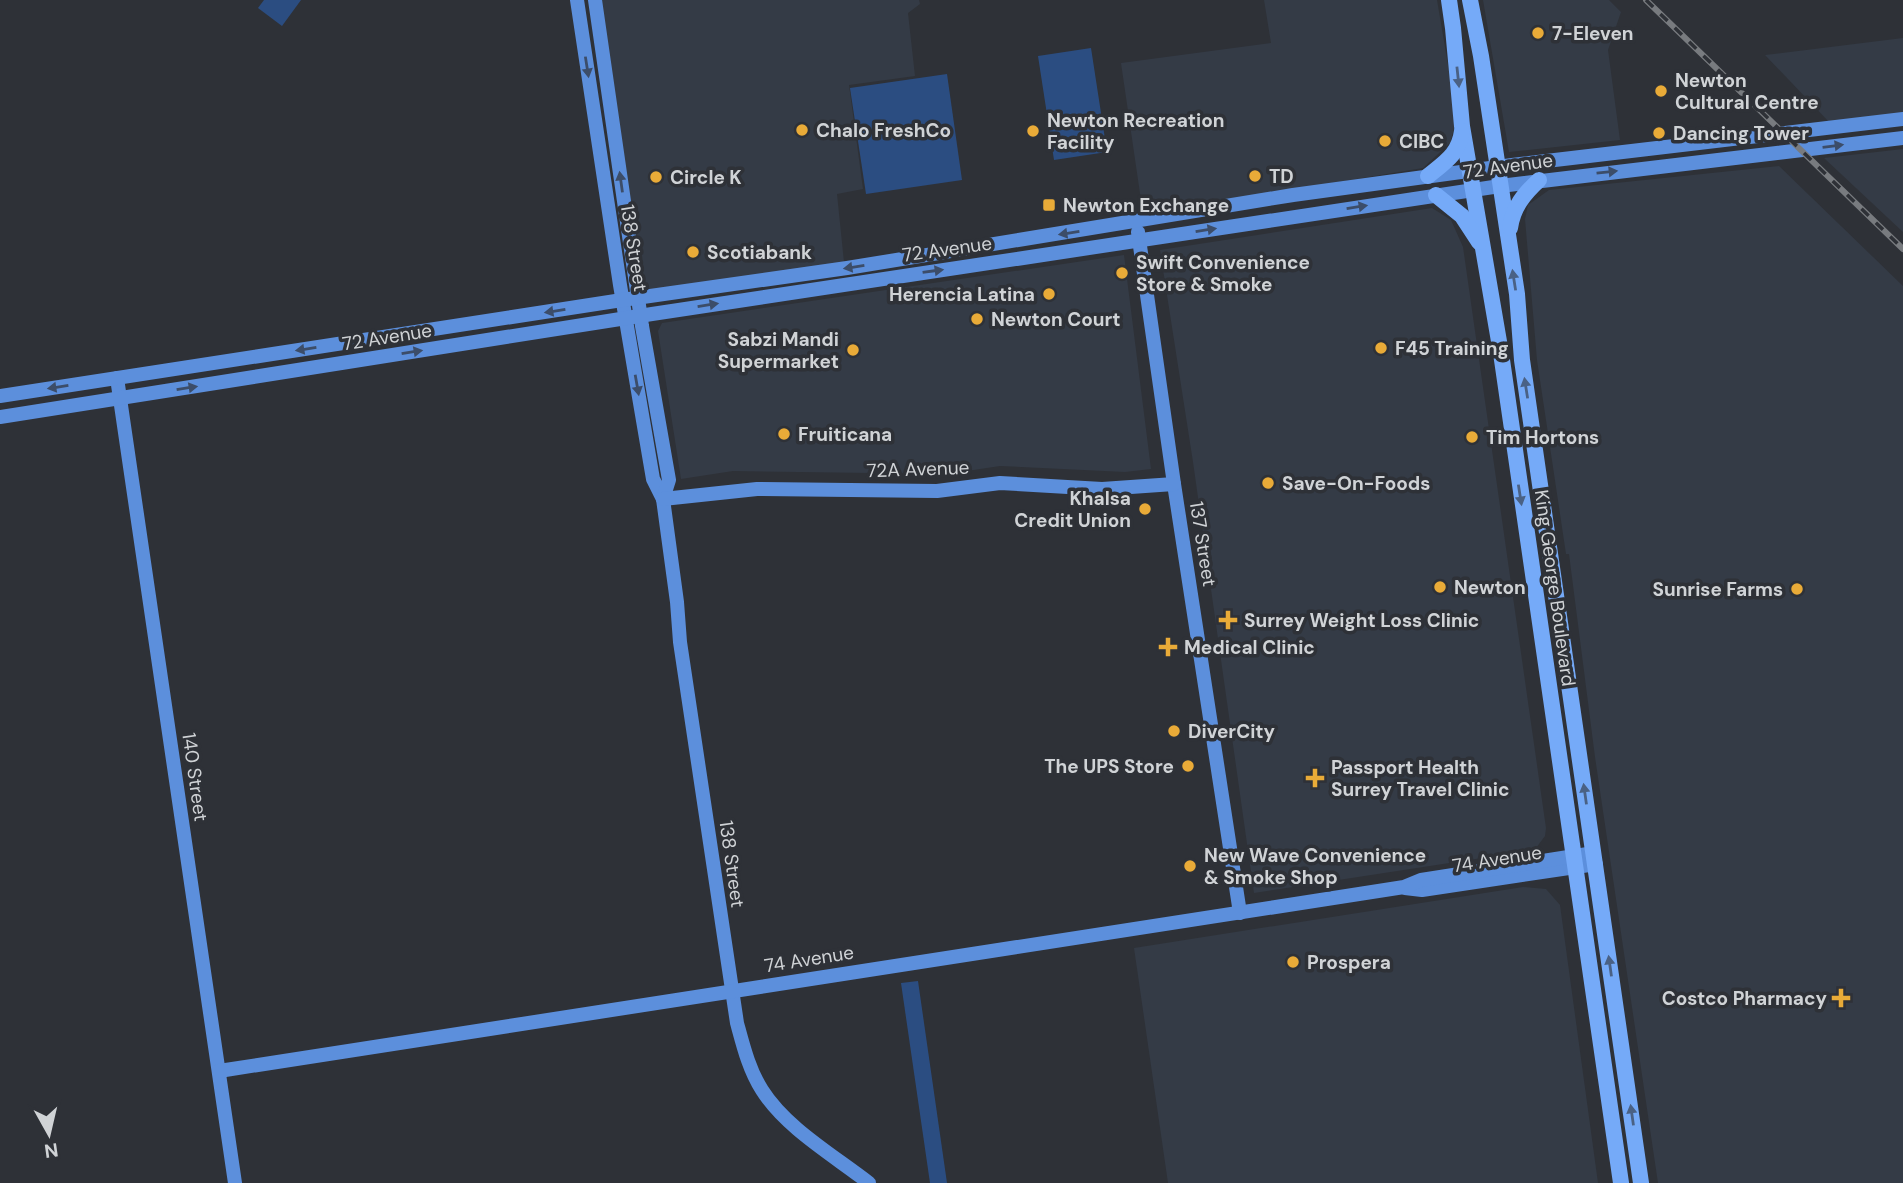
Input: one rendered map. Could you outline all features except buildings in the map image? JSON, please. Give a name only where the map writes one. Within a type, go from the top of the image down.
[{"type":"main road","name":"138 Street","points":[[577,0],[625,318],[653,479],[663,499],[682,655],[737,1023],[761,1089],[790,1124],[869,1183]]},
{"type":"main road","name":"138 Street","points":[[595,0],[640,316],[669,480],[663,499]]},
{"type":"main road","name":"King George Boulevard","points":[[1448,0],[1462,125],[1501,353],[1621,1183]]},
{"type":"main road","name":"King George Boulevard","points":[[1470,0],[1498,167],[1520,323],[1521,360],[1641,1183]]},
{"type":"main road","name":"72 Avenue","points":[[0,396],[847,268],[1293,195],[1498,167],[1903,119]]},
{"type":"main road","points":[[1429,176],[1460,145],[1462,125]]},
{"type":"main road","name":"72 Avenue","points":[[0,417],[625,318],[1436,195],[1539,180],[1903,138]]},
{"type":"main road","points":[[1508,237],[1511,218],[1520,199],[1539,180]]},
{"type":"main road","points":[[1436,195],[1462,216],[1482,247]]},
{"type":"main road","name":"137 Street","points":[[1136,222],[1240,913]]},
{"type":"main road","name":"140 Street","points":[[117,378],[235,1183]]},
{"type":"main road","name":"72A Avenue","points":[[663,499],[757,489],[937,491],[1000,484],[1102,489],[1174,484]]},
{"type":"main road","points":[[1536,605],[1553,635],[1567,728],[1571,735],[1576,735]]},
{"type":"main road","name":"74 Avenue","points":[[219,1071],[1404,887],[1422,890],[1595,858]]},
{"type":"shaded area","points":[[264,0],[301,0],[282,26],[258,8]]},
{"type":"shaded area","points":[[597,0],[919,0],[920,4],[908,13],[915,76],[849,85],[863,189],[837,194],[844,262],[643,295]]},
{"type":"shaded area","points":[[1264,0],[1437,0],[1457,118],[1450,143],[1423,168],[1143,214],[1121,63],[1271,43]]},
{"type":"shaded area","points":[[1483,0],[1609,0],[1621,12],[1608,50],[1620,140],[1509,152]]},
{"type":"shaded area","points":[[1903,38],[1903,115],[1830,123],[1765,55]]},
{"type":"shaded area","points":[[1091,48],[1107,152],[1054,160],[1038,56]]},
{"type":"shaded area","points":[[947,74],[962,180],[866,194],[850,88]]},
{"type":"shaded area","points":[[1903,149],[1903,232],[1824,158]]},
{"type":"shaded area","points":[[1779,166],[1903,286],[1903,1183],[1658,1183],[1595,757],[1569,554],[1566,554],[1537,360],[1525,219],[1528,205],[1549,190]]},
{"type":"shaded area","points":[[1432,208],[1451,220],[1463,247],[1545,836],[1536,848],[1528,851],[1254,893],[1160,250]]},
{"type":"shaded area","points":[[1124,255],[1151,469],[1125,472],[1000,466],[947,474],[733,471],[681,479],[658,331],[662,323]]},
{"type":"shaded area","points":[[1523,887],[1546,889],[1560,905],[1598,1183],[1168,1183],[1134,948]]},
{"type":"shaded area","points":[[918,981],[947,1183],[930,1183],[901,983]]},
{"type":"railway","points":[[1646,0],[1903,249]]},
{"type":"place","name":"7-Eleven","points":[[1538,33]]},
{"type":"place","name":"Newton Cultural Centre","points":[[1661,91]]},
{"type":"place","name":"Chalo FreshCo","points":[[802,130]]},
{"type":"place","name":"Newton Recreation Facility","points":[[1033,131]]},
{"type":"place","name":"Dancing Tower","points":[[1659,133]]},
{"type":"place","name":"CIBC","points":[[1385,141]]},
{"type":"place","name":"TD","points":[[1255,176]]},
{"type":"place","name":"Circle K","points":[[656,177]]},
{"type":"place","name":"Newton Exchange","points":[[1049,205]]},
{"type":"place","name":"Scotiabank","points":[[693,252]]},
{"type":"place","name":"Swift Convenience Store & Smoke","points":[[1122,273]]},
{"type":"place","name":"Herencia Latina","points":[[1049,294]]},
{"type":"place","name":"Newton Court","points":[[977,319]]},
{"type":"place","name":"F45 Training","points":[[1381,348]]},
{"type":"place","name":"Sabzi Mandi Supermarket","points":[[853,350]]},
{"type":"place","name":"Fruiticana","points":[[784,434]]},
{"type":"place","name":"Tim Hortons","points":[[1472,437]]},
{"type":"place","name":"Save-On-Foods","points":[[1268,483]]},
{"type":"place","name":"Khalsa Credit Union","points":[[1145,509]]},
{"type":"place","name":"Newton","points":[[1440,587]]},
{"type":"place","name":"Sunrise Farms","points":[[1797,589]]},
{"type":"place","name":"Surrey Weight Loss Clinic","points":[[1228,620]]},
{"type":"place","name":"Medical Clinic","points":[[1168,647]]},
{"type":"place","name":"DiverCity","points":[[1174,731]]},
{"type":"place","name":"The UPS Store","points":[[1188,766]]},
{"type":"place","name":"Passport Health Surrey Travel Clinic","points":[[1315,778]]},
{"type":"place","name":"New Wave Convenience & Smoke Shop","points":[[1190,866]]},
{"type":"place","name":"Prospera","points":[[1293,962]]},
{"type":"place","name":"Costco Pharmacy","points":[[1841,998]]}]
